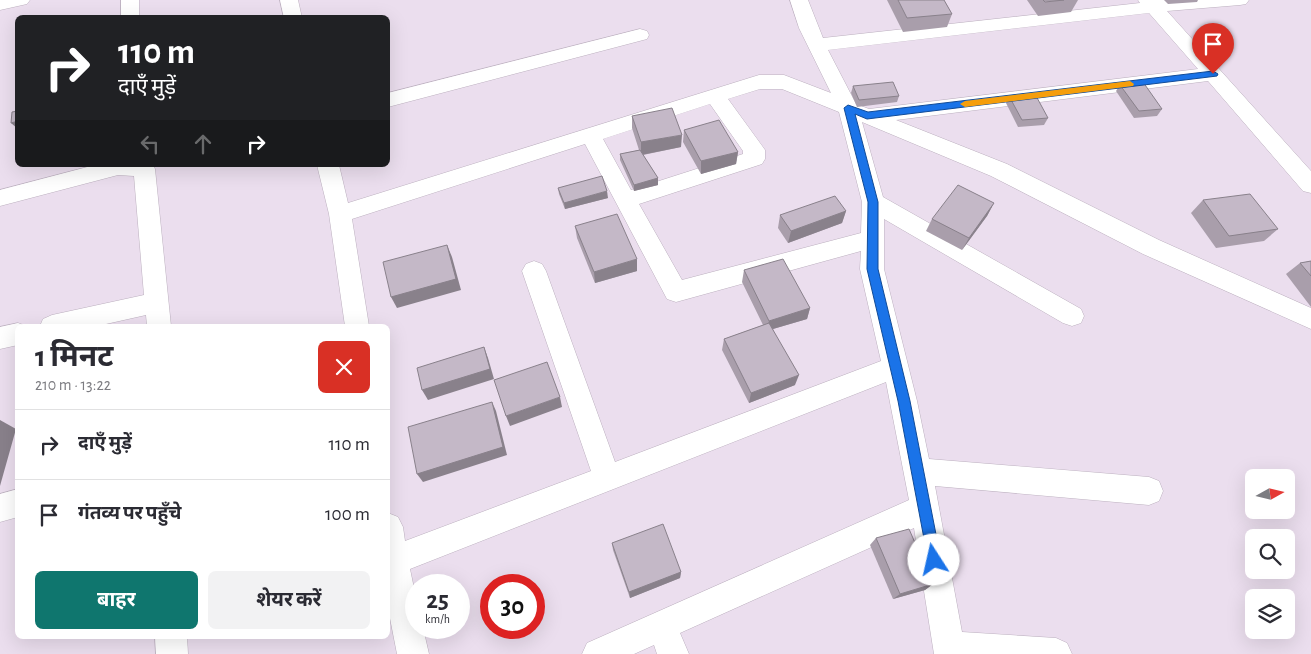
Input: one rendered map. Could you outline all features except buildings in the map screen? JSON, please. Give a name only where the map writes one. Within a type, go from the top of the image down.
[{"type":"street","points":[[0,4],[21,0]]},
{"type":"street","points":[[130,0],[130,15]]},
{"type":"street","points":[[288,0],[292,15]]},
{"type":"street","points":[[798,0],[808,28],[817,45],[858,112],[873,202],[872,269],[918,471],[949,651],[1056,654]]},
{"type":"street","points":[[817,45],[1150,4],[1240,0]]},
{"type":"street","points":[[1150,4],[1307,176]]},
{"type":"street","points":[[390,99],[640,35]]},
{"type":"street","points":[[858,112],[1213,74]]},
{"type":"street","points":[[340,214],[759,82],[784,82],[999,170],[1151,247],[1311,319]]},
{"type":"street","points":[[626,200],[754,159],[754,150],[715,96]]},
{"type":"street","points":[[591,136],[676,292],[872,239]]},
{"type":"street","points":[[0,198],[118,167],[144,169],[159,324]]},
{"type":"street","points":[[328,167],[340,214],[357,324]]},
{"type":"street","points":[[873,202],[1072,316]]},
{"type":"street","points":[[534,271],[608,478]]},
{"type":"street","points":[[61,324],[158,302]]},
{"type":"street","points":[[0,338],[15,335]]},
{"type":"street","points":[[393,561],[895,367]]},
{"type":"street","points":[[918,471],[1149,491]]},
{"type":"street","points":[[0,508],[15,504]]},
{"type":"street","points":[[598,654],[925,508]]},
{"type":"street","points":[[390,541],[413,654]]},
{"type":"street","points":[[661,625],[672,654]]},
{"type":"street","points":[[172,639],[172,654]]},
{"type":"slow traffic","points":[[965,104],[1130,84]]},
{"type":"route","points":[[934,560],[904,401],[872,269],[873,202],[848,108],[867,116],[1213,74]]}]
